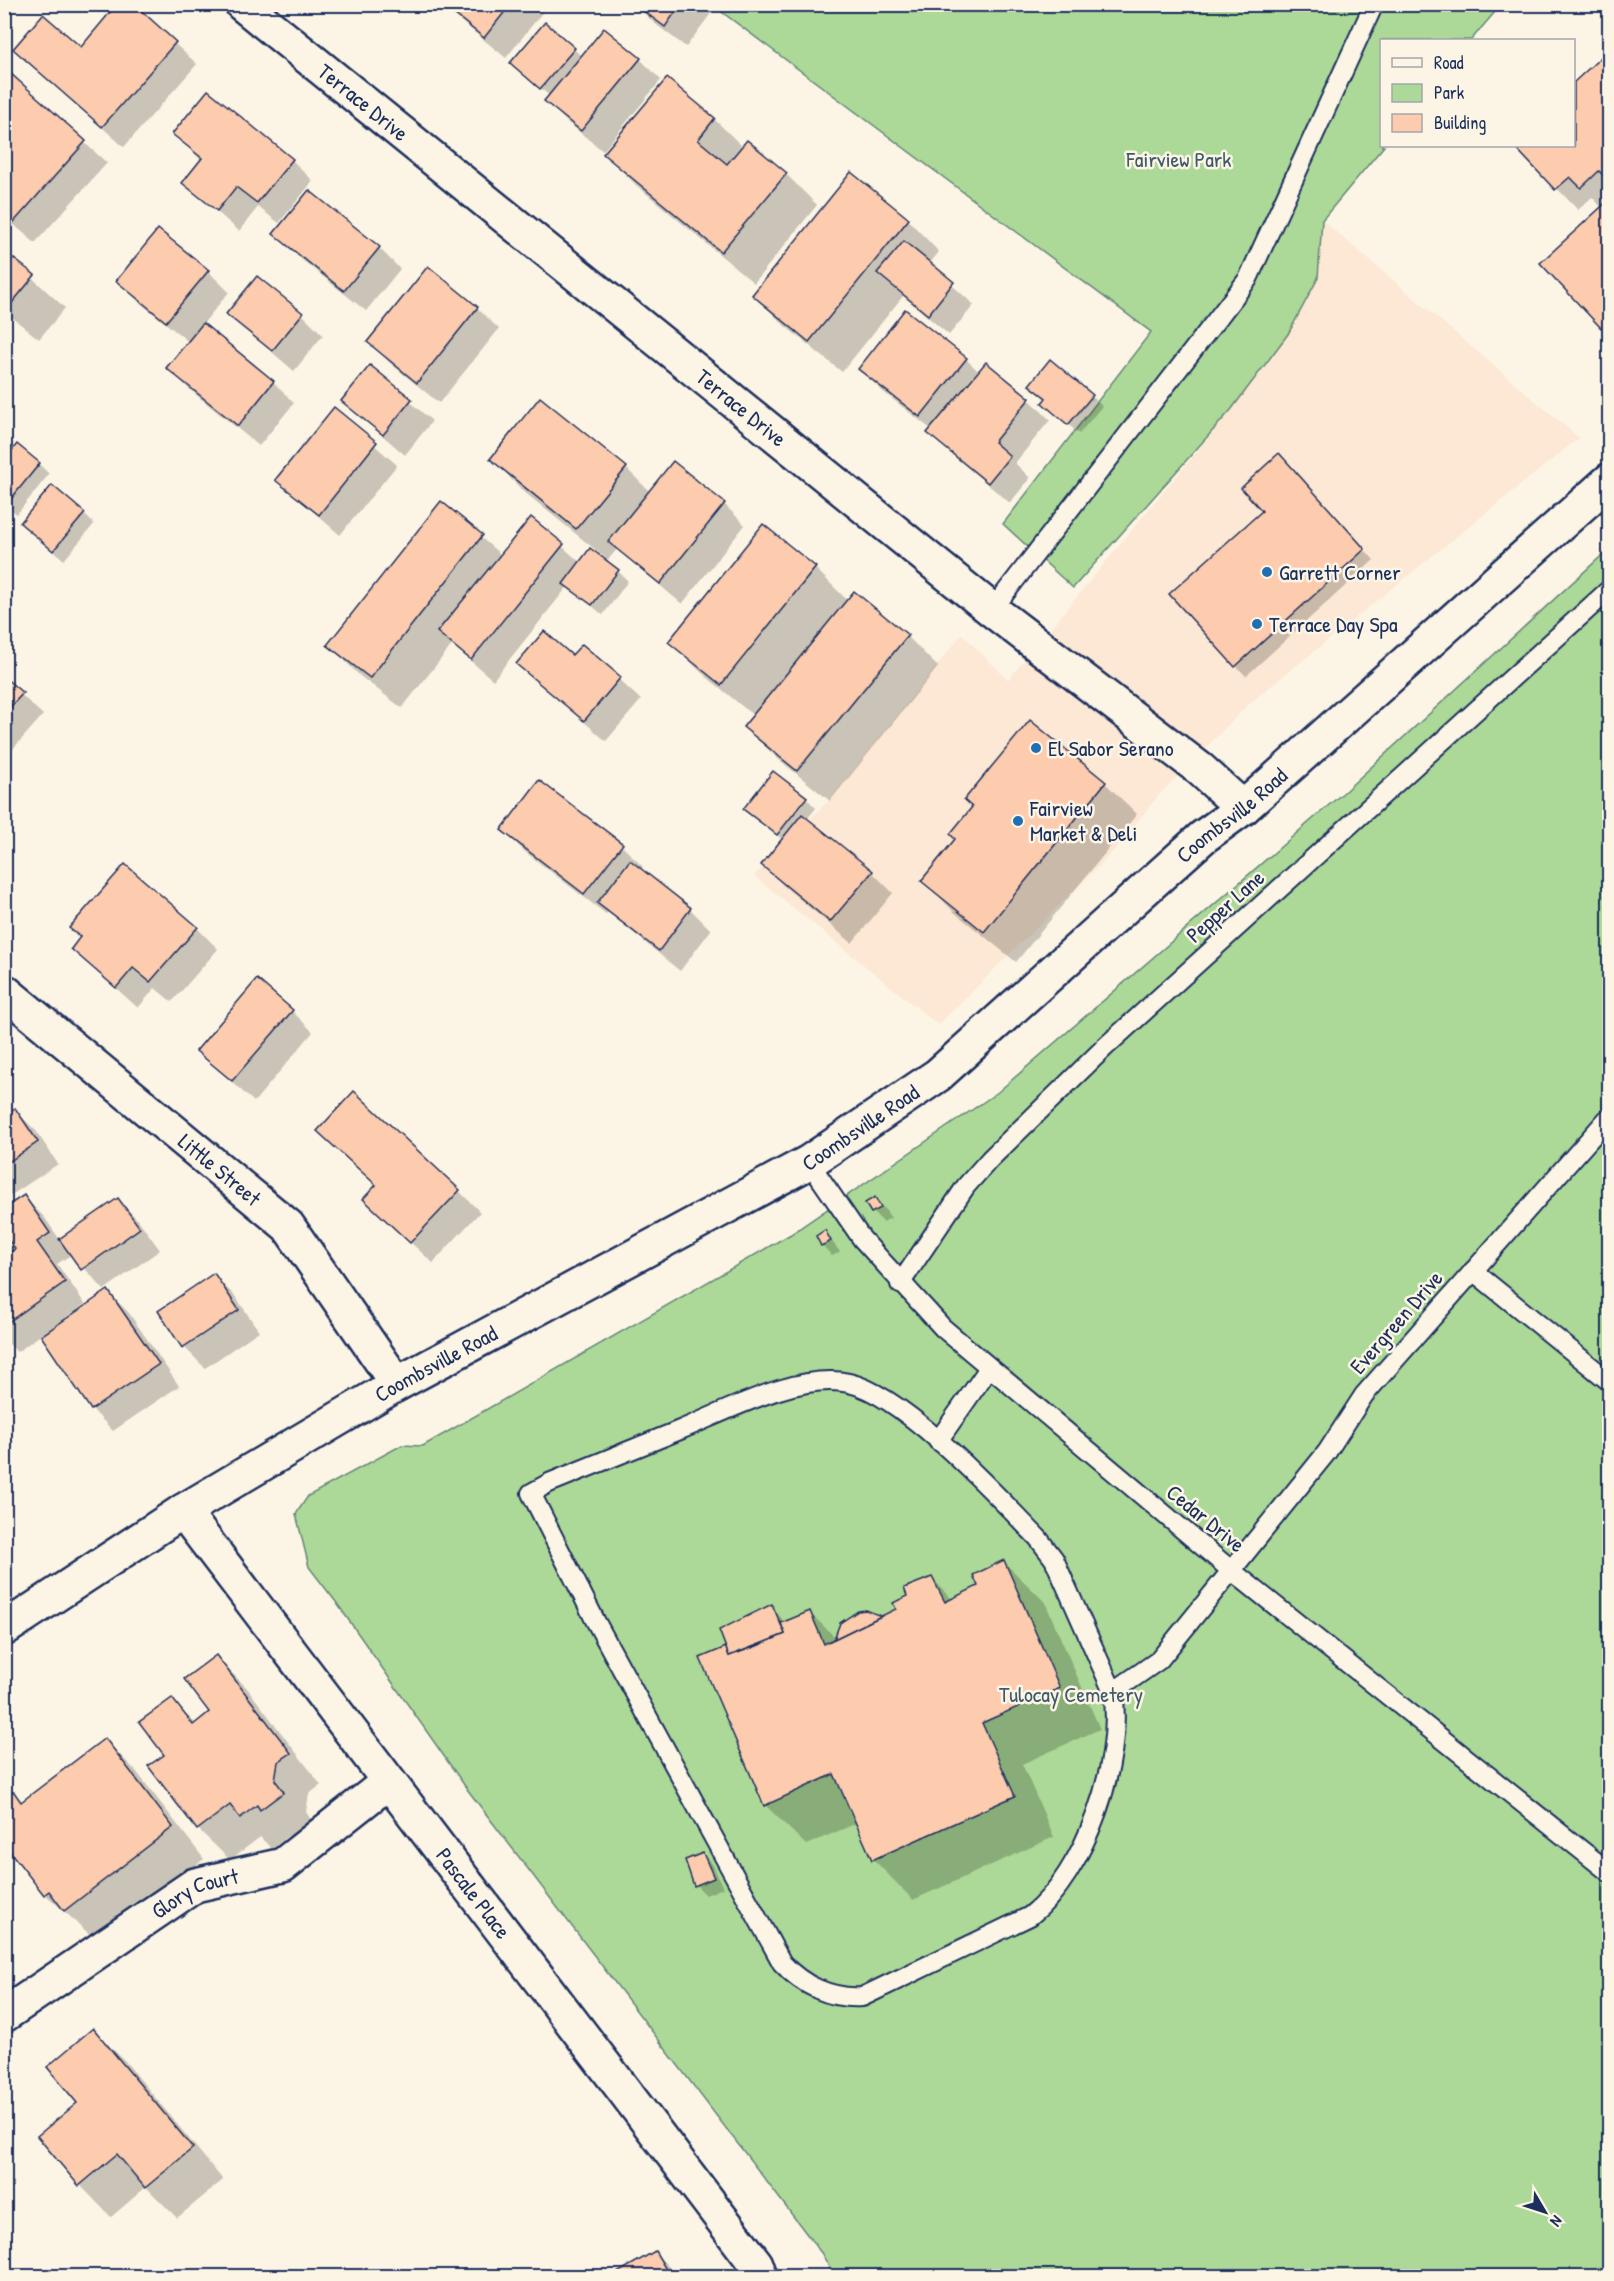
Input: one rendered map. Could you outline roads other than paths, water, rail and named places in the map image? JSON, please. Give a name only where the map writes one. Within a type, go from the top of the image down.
[{"type":"street","name":"Terrace Drive","points":[[242,4],[992,610],[1200,769],[1243,808]]},
{"type":"street","name":"Coombsville Road","points":[[4,1629],[183,1511],[397,1384],[809,1162],[938,1075],[1203,837],[1243,808],[1610,480]]},
{"type":"street","name":"Little Street","points":[[4,991],[288,1226],[397,1384]]},
{"type":"street","name":"Pascale Place","points":[[183,1511],[756,2264],[760,2277]]},
{"type":"street","name":"Glory Court","points":[[4,2015],[195,1885],[283,1865],[388,1782]]},
{"type":"lane","points":[[992,610],[1248,279],[1374,4]]},
{"type":"lane","name":"Pepper Lane","points":[[900,1284],[966,1186],[990,1159],[1105,1047],[1610,589]]},
{"type":"lane","name":"Evergreen Drive","points":[[1113,1692],[1159,1660],[1327,1452],[1364,1395],[1610,1116]]},
{"type":"lane","name":"Cedar Drive","points":[[809,1162],[862,1239],[900,1284],[943,1328],[1232,1571],[1610,1873]]},
{"type":"lane","points":[[1473,1271],[1610,1382]]},
{"type":"lane","points":[[938,1441],[989,1368]]},
{"type":"lane","points":[[809,1382],[848,1383],[865,1388],[912,1418],[1032,1532],[1054,1559],[1113,1692],[1116,1739],[1094,1817],[1067,1878],[1049,1901],[1030,1916],[862,1997],[848,1998],[816,1989],[802,1982],[782,1963],[602,1633],[531,1493],[760,1397],[809,1382]]},
{"type":"place","name":"Garrett Corner","points":[[1267,572]]},
{"type":"place","name":"Terrace Day Spa","points":[[1257,624]]},
{"type":"place","name":"El Sabor Serano","points":[[1036,748]]},
{"type":"place","name":"Fairview Market & Deli","points":[[1018,821]]},
{"type":"park label","name":"Fairview Park","points":[[1179,159]]},
{"type":"park label","name":"Tulocay Cemetery","points":[[1071,1694]]}]
